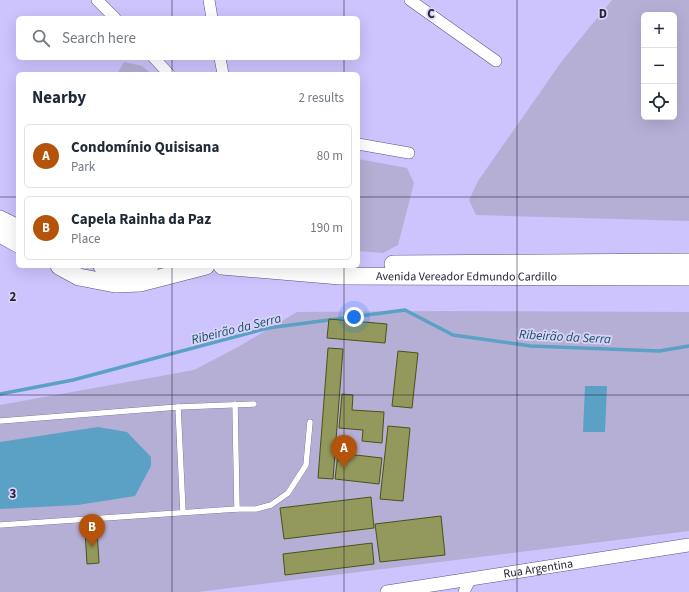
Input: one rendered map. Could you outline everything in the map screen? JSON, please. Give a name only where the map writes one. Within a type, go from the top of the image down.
[{"type":"main road","points":[[0,219],[16,227]]},
{"type":"main road","points":[[0,234],[16,243]]},
{"type":"main road","name":"Avenida Vereador Edmundo Cardillo","points":[[360,264],[689,262]]},
{"type":"main road","points":[[62,268],[79,277],[115,284],[140,284],[199,268]]},
{"type":"main road","points":[[110,268],[119,270],[134,268]]},
{"type":"main road","name":"Avenida Vereador Edmundo Cardillo","points":[[246,268],[340,276],[689,277]]},
{"type":"street","points":[[98,0],[113,16]]},
{"type":"street","points":[[209,0],[212,16]]},
{"type":"street","points":[[410,0],[496,61]]},
{"type":"street","points":[[156,60],[167,72]]},
{"type":"street","points":[[220,60],[223,72]]},
{"type":"street","points":[[360,144],[409,153]]},
{"type":"street","name":"Rua Argentina","points":[[387,592],[688,547]]},
{"type":"street","points":[[464,592],[470,580]]},
{"type":"lane","points":[[236,404],[237,509]]},
{"type":"lane","points":[[0,421],[178,407],[254,404]]},
{"type":"lane","points":[[178,407],[183,512]]},
{"type":"lane","points":[[0,525],[81,521],[183,512],[256,509],[271,504],[288,494],[306,465],[310,422]]},
{"type":"shaded area","points":[[612,0],[689,0],[689,221],[476,215],[469,200],[478,181],[562,61]]},
{"type":"shaded area","points":[[124,62],[142,66],[150,72],[118,72]]},
{"type":"shaded area","points":[[360,159],[407,168],[414,183],[398,245],[383,253],[360,251]]},
{"type":"shaded area","points":[[297,312],[689,312],[689,531],[198,592],[0,592],[0,405],[194,370],[238,347]]},
{"type":"water","points":[[585,386],[607,386],[605,432],[583,432]]},
{"type":"water","points":[[98,427],[127,432],[151,457],[151,466],[135,496],[78,505],[0,509],[0,442]]},
{"type":"building","points":[[329,319],[387,324],[385,343],[327,338]]},
{"type":"building","points":[[328,348],[343,349],[333,479],[318,478]]},
{"type":"building","points":[[398,351],[418,353],[412,408],[392,406]]},
{"type":"building","points":[[342,394],[353,395],[352,410],[384,412],[382,443],[362,441],[363,430],[339,428]]},
{"type":"building","points":[[388,426],[410,428],[403,501],[380,499]]},
{"type":"building","points":[[338,453],[382,458],[379,484],[335,479]]},
{"type":"building","points":[[371,497],[374,528],[284,539],[280,508]]},
{"type":"building","points":[[441,516],[445,555],[380,562],[375,524]]},
{"type":"building","points":[[97,530],[99,563],[87,564],[85,531]]},
{"type":"building","points":[[372,543],[374,564],[285,575],[283,554]]},
{"type":"waterway","name":"Ribeirão da Serra","points":[[0,394],[73,380],[268,328],[405,310],[453,335],[531,346],[659,351],[689,346]]},
{"type":"place","name":"Condomínio Quisisana","points":[[344,468]]},
{"type":"place","name":"Capela Rainha da Paz","points":[[92,547]]}]
